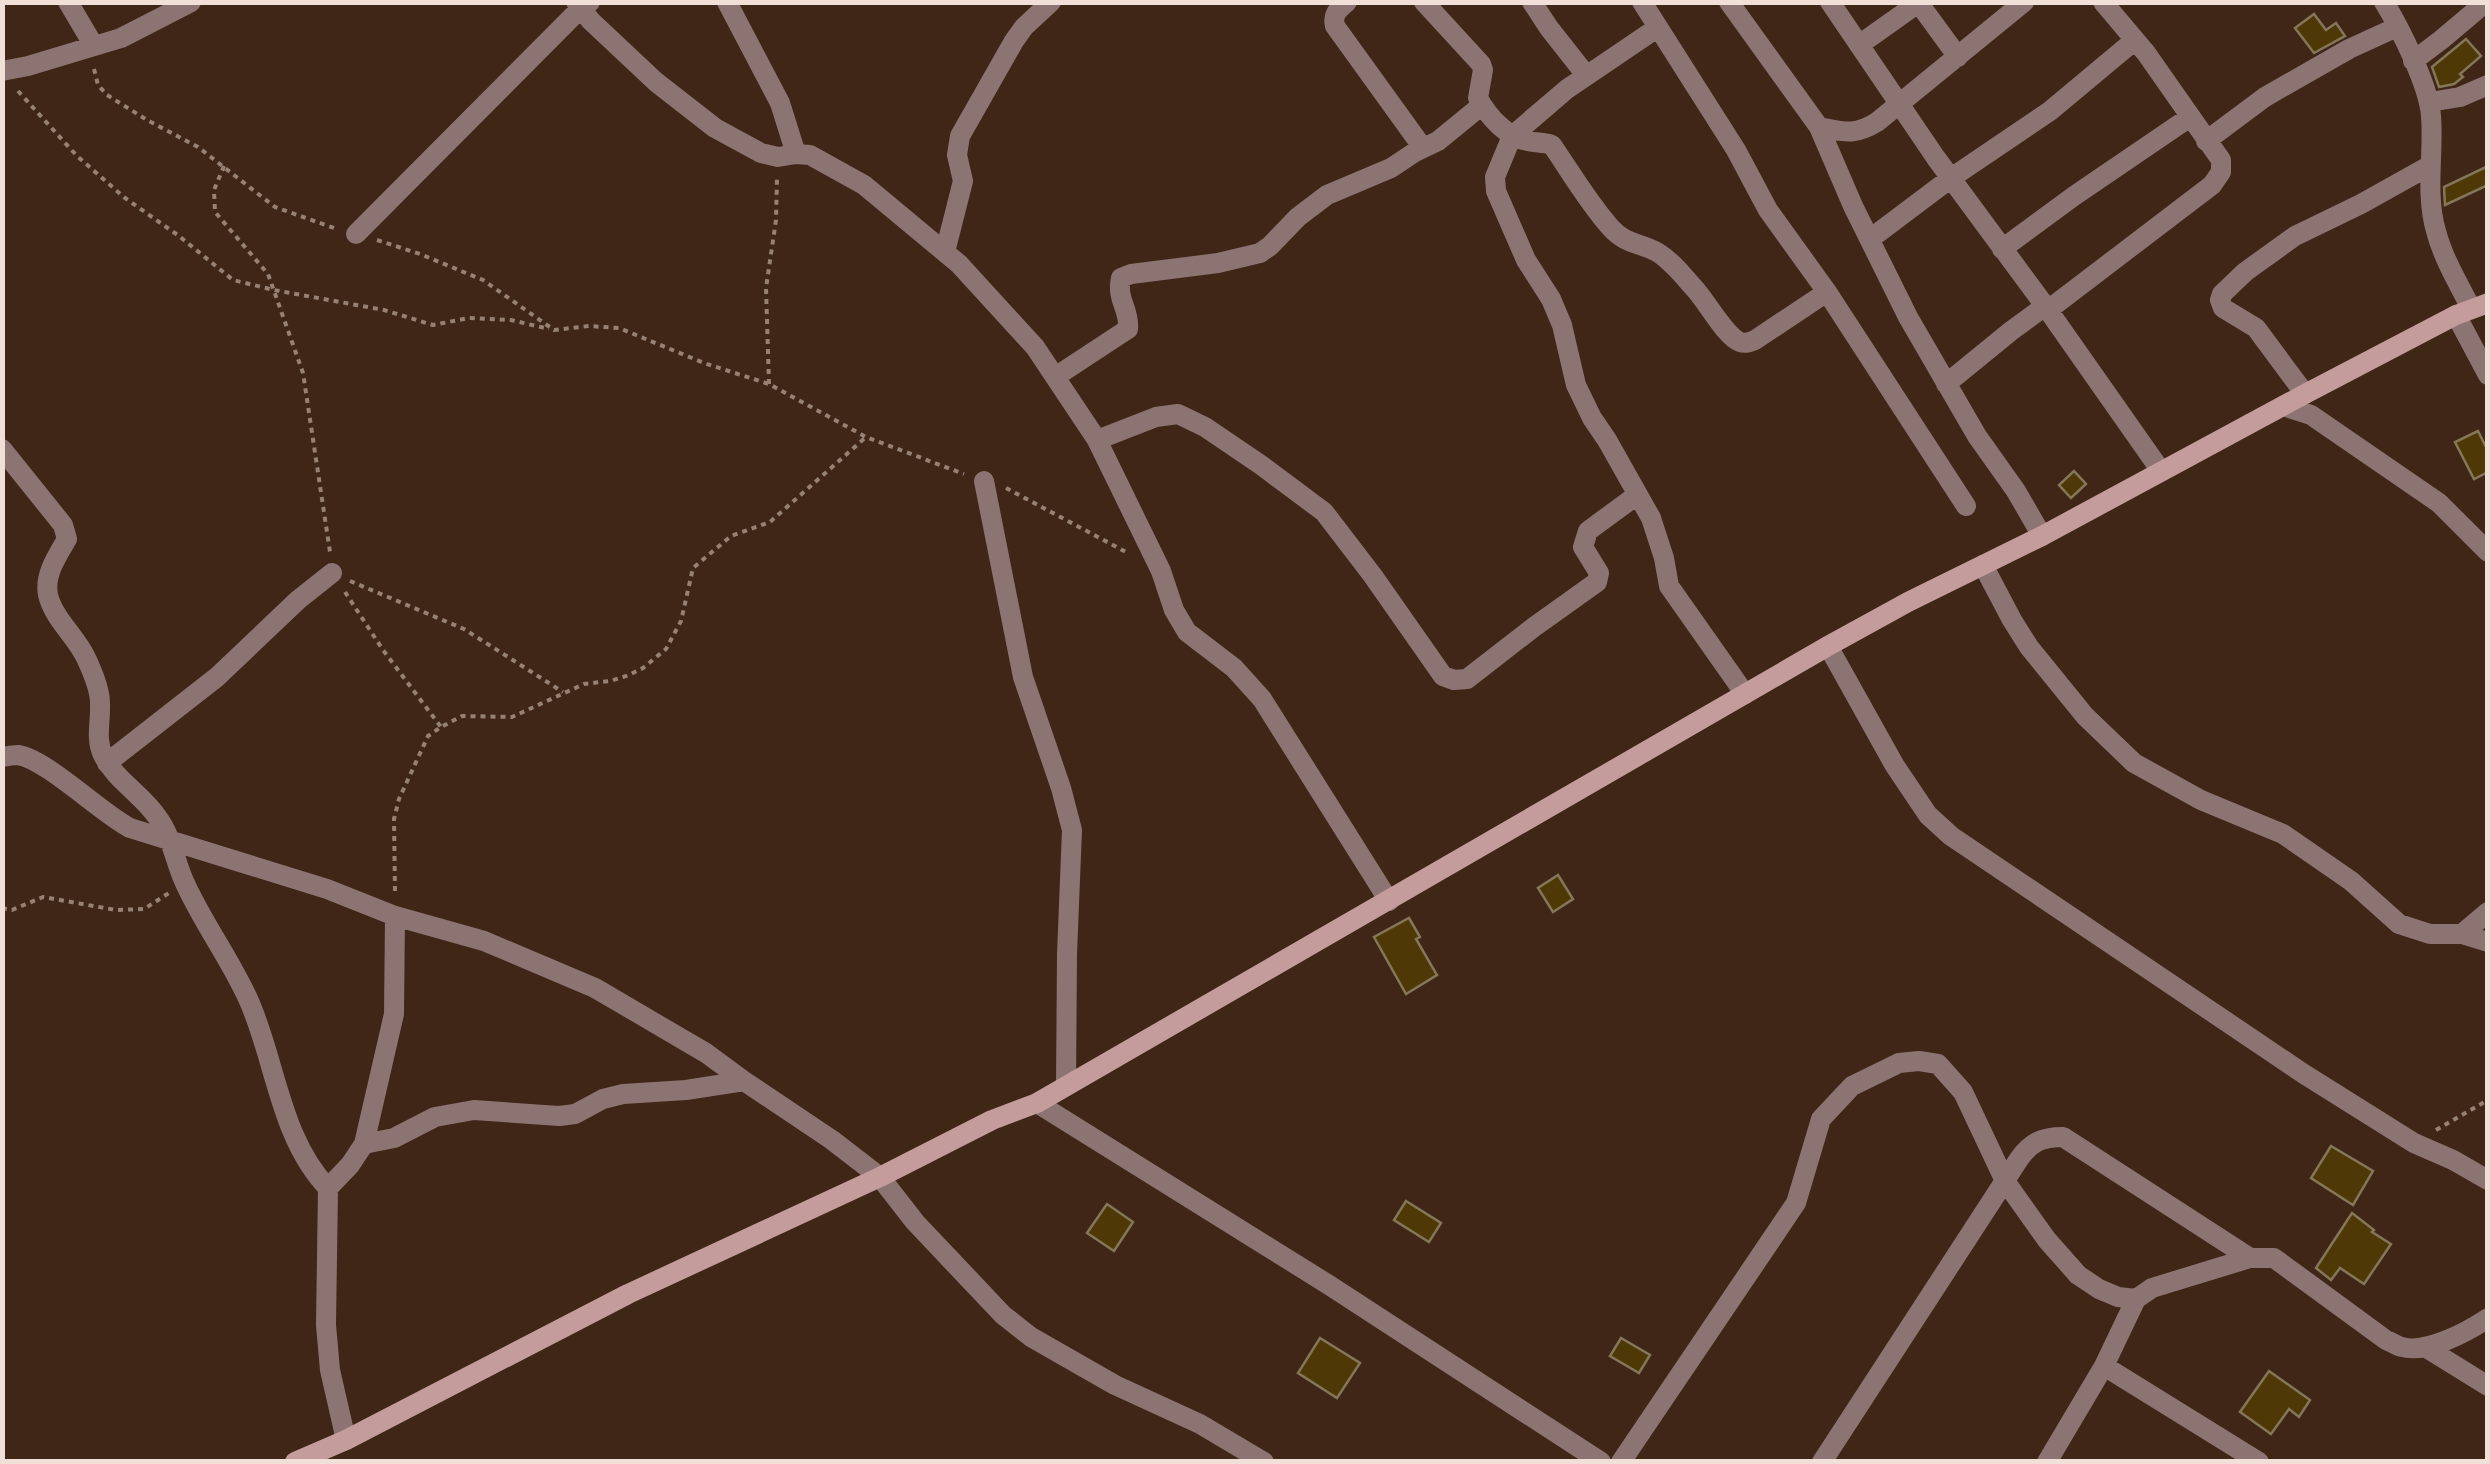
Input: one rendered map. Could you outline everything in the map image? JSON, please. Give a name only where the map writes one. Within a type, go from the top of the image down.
[{"type":"street","points":[[68,2],[94,46]]},
{"type":"street","points":[[8,78],[28,66],[121,38],[191,2]]},
{"type":"street","points":[[726,2],[780,103],[787,156]]},
{"type":"street","points":[[945,252],[963,181],[957,155],[960,136],[1024,26],[1051,2]]},
{"type":"street","points":[[1347,2],[1336,12],[1335,26],[1423,148]]},
{"type":"street","points":[[1424,2],[1481,64],[1478,96],[1482,105],[1512,136],[1552,145],[1610,227],[1628,242],[1665,258],[1739,342],[1755,340],[1828,292]]},
{"type":"street","points":[[1532,2],[1586,76]]},
{"type":"street","points":[[1642,2],[1736,150],[1768,210],[1828,292],[1966,506]]},
{"type":"street","points":[[1729,2],[1819,127],[1852,206],[1908,316],[2042,536]]},
{"type":"street","points":[[1830,2],[2161,471]]},
{"type":"street","points":[[1819,127],[1850,133],[1878,122],[2024,2]]},
{"type":"street","points":[[1946,384],[2216,180],[2222,168],[2222,162],[2136,40],[2103,2]]},
{"type":"street","points":[[2384,2],[2430,102],[2429,166],[2434,228],[2472,309],[2488,375]]},
{"type":"street","points":[[2413,61],[2486,2]]},
{"type":"street","points":[[1859,45],[1918,3],[1958,57]]},
{"type":"street","points":[[356,234],[582,4],[591,21],[656,82],[714,128],[762,152],[810,155],[864,184],[959,264],[1035,347],[1097,440],[1187,632],[1234,668],[1262,699],[1389,901]]},
{"type":"street","points":[[2206,141],[2265,96],[2397,27]]},
{"type":"street","points":[[1657,28],[1567,89],[1512,136],[1495,176],[1496,192],[1526,260],[1562,325],[1576,385],[1650,518],[1669,586],[1746,694]]},
{"type":"street","points":[[1870,239],[2050,111],[2136,40]]},
{"type":"street","points":[[2430,102],[2460,97],[2488,85]]},
{"type":"street","points":[[1055,378],[1128,328],[1118,291],[1121,278],[1260,253],[1327,195],[1392,168],[1438,141],[1482,105]]},
{"type":"street","points":[[2002,250],[2190,118]]},
{"type":"street","points":[[2305,394],[2256,328],[2223,308],[2222,294],[2295,236],[2429,166]]},
{"type":"street","points":[[295,1462],[346,1440],[628,1294],[880,1178],[992,1120],[1036,1103],[1828,646],[2472,309]]},
{"type":"street","points":[[2283,406],[2310,416],[2439,503],[2488,552]]},
{"type":"street","points":[[1097,440],[1156,417],[1178,414],[1247,455],[1324,512],[1442,676],[1454,680],[1467,680],[1597,582],[1599,573],[1583,547],[1585,537],[1637,496]]},
{"type":"street","points":[[2,449],[66,532],[48,579],[48,597],[86,656],[96,683],[101,699],[97,738],[107,762],[164,827],[184,883],[249,1000],[290,1125],[314,1173],[328,1188]]},
{"type":"street","points":[[984,481],[1022,677],[1072,830],[1066,1086]]},
{"type":"street","points":[[1983,566],[2029,647],[2085,716],[2134,763],[2201,800],[2283,834],[2351,881],[2399,924],[2430,934],[2462,934],[2488,942]]},
{"type":"street","points":[[107,762],[218,677],[332,573]]},
{"type":"street","points":[[1828,646],[1895,766],[1928,815],[1951,836],[2304,1074],[2414,1143],[2488,1180]]},
{"type":"street","points":[[2,757],[19,756],[44,766],[130,828],[327,889],[395,916],[484,941],[596,988],[684,1039],[794,1113],[880,1178],[914,1222],[1003,1315],[1031,1337],[1128,1392],[1200,1424],[1264,1462]]},
{"type":"street","points":[[2462,934],[2488,912]]},
{"type":"street","points":[[346,1440],[330,1370],[326,1325],[328,1188],[364,1144],[394,1014],[395,916]]},
{"type":"street","points":[[1621,1462],[1796,1203],[1822,1119],[1852,1086],[1900,1063],[1918,1060],[1938,1064],[1962,1092],[2005,1181],[2048,1240],[2078,1274],[2099,1289],[2136,1299]]},
{"type":"street","points":[[364,1144],[394,1138],[435,1116],[474,1110],[559,1116],[575,1114],[623,1094],[744,1081]]},
{"type":"street","points":[[1036,1103],[1601,1462]]},
{"type":"street","points":[[1822,1462],[2029,1145],[2045,1137],[2063,1137],[2250,1258]]},
{"type":"street","points":[[2046,1462],[2104,1366],[2136,1299],[2152,1288],[2250,1258],[2274,1258],[2386,1340],[2405,1348],[2425,1348],[2488,1318]]},
{"type":"street","points":[[2425,1348],[2488,1386]]},
{"type":"street","points":[[2104,1366],[2259,1462]]},
{"type":"path","points":[[94,46],[94,75],[107,95],[198,146],[275,207],[420,254],[483,280],[554,330]]},
{"type":"path","points":[[8,78],[77,156],[232,280],[384,310],[432,325],[469,318],[511,320],[554,330],[620,328],[704,363],[768,384],[866,437],[1017,492],[1128,554]]},
{"type":"path","points":[[768,384],[766,288],[787,156]]},
{"type":"path","points":[[224,165],[214,190],[215,212],[268,274],[303,372],[332,573],[382,650],[441,726]]},
{"type":"path","points":[[395,916],[394,820],[428,736],[462,716],[512,717],[584,684],[630,676],[666,649],[681,621],[693,568],[731,536],[770,522],[866,437]]},
{"type":"path","points":[[332,573],[464,629],[564,692]]},
{"type":"path","points":[[2,908],[12,910],[43,898],[116,910],[144,909],[184,883]]},
{"type":"path","points":[[2414,1143],[2488,1100]]},
{"type":"building","points":[[2314,14],[2326,30],[2336,23],[2345,36],[2314,53],[2295,28]]},
{"type":"building","points":[[2466,39],[2481,56],[2454,84],[2439,87],[2432,67]]},
{"type":"building","points":[[2488,166],[2488,185],[2445,205],[2444,187]]},
{"type":"building","points":[[2478,431],[2488,451],[2488,472],[2474,479],[2455,442]]},
{"type":"building","points":[[2074,471],[2086,484],[2071,498],[2059,485]]},
{"type":"building","points":[[1558,875],[1573,899],[1553,912],[1538,888]]},
{"type":"building","points":[[1409,918],[1437,975],[1406,994],[1374,937]]},
{"type":"building","points":[[2331,1146],[2373,1171],[2353,1205],[2311,1178]]},
{"type":"building","points":[[1406,1201],[1441,1223],[1429,1242],[1394,1220]]},
{"type":"building","points":[[1107,1204],[1133,1222],[1114,1251],[1087,1233]]},
{"type":"building","points":[[2352,1213],[2391,1244],[2364,1284],[2340,1268],[2331,1280],[2316,1268]]},
{"type":"building","points":[[1320,1338],[1360,1363],[1337,1398],[1298,1373]]},
{"type":"building","points":[[1621,1338],[1650,1355],[1639,1373],[1610,1356]]},
{"type":"building","points":[[2269,1371],[2310,1400],[2299,1417],[2289,1409],[2271,1434],[2240,1412]]}]
